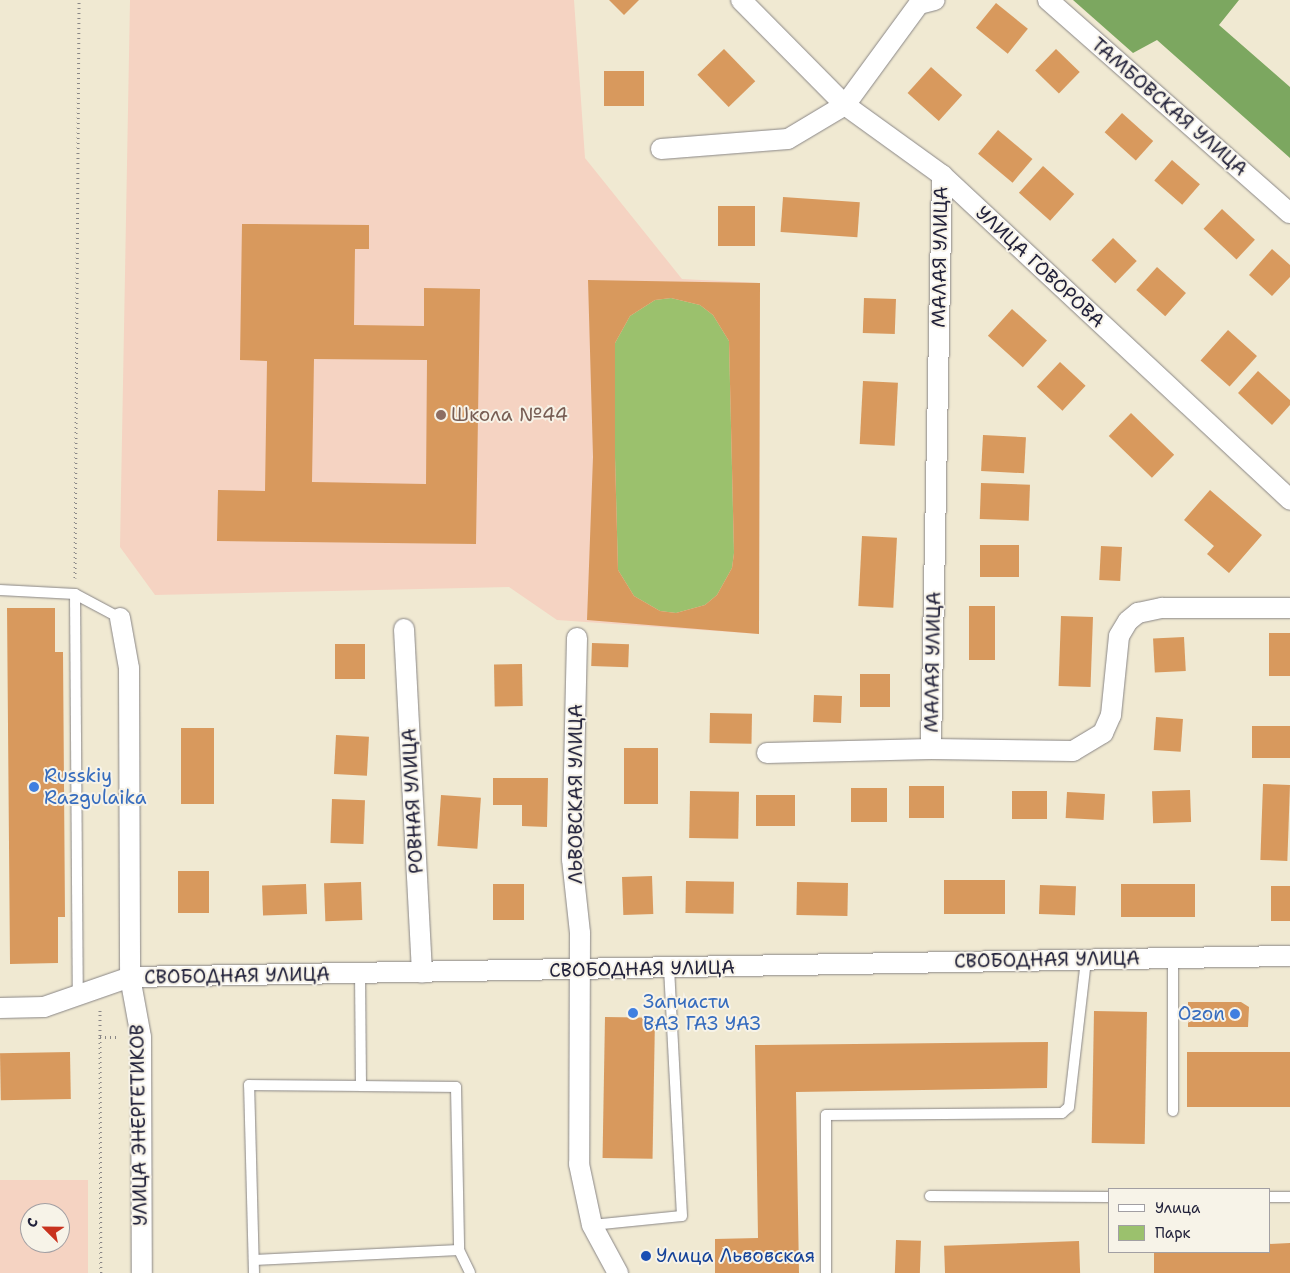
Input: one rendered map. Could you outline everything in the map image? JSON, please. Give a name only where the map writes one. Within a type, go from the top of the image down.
[{"type":"street","name":"УЛИЦА ГОВОРОВА","points":[[741,0],[844,105],[942,176],[1290,500]]},
{"type":"street","name":"ТАМБОВСКАЯ УЛИЦА","points":[[1048,0],[1290,213]]},
{"type":"street","points":[[661,149],[788,139],[844,105],[923,1]]},
{"type":"street","name":"МАЛАЯ УЛИЦА","points":[[942,176],[931,748],[1073,751],[1102,733],[1111,715],[1119,636],[1128,621],[1138,613],[1162,608],[1290,608]]},
{"type":"street","name":"УЛИЦА ЭНЕРГЕТИКОВ","points":[[120,618],[130,668],[130,977],[141,1036],[142,1273]]},
{"type":"street","name":"РОВНАЯ УЛИЦА","points":[[404,629],[422,973]]},
{"type":"street","name":"ЛЬВОВСКАЯ УЛИЦА","points":[[576,638],[572,859],[580,934],[578,971],[579,1164],[592,1225],[618,1273]]},
{"type":"street","points":[[767,753],[931,748]]},
{"type":"street","name":"СВОБОДНАЯ УЛИЦА","points":[[0,1008],[44,1007],[130,977],[360,975],[1290,956]]},
{"type":"lane","points":[[0,590],[75,594],[120,618]]},
{"type":"lane","points":[[75,594],[78,996]]},
{"type":"lane","points":[[1173,957],[1173,1111]]},
{"type":"lane","points":[[826,1273],[826,1115],[1062,1113],[1069,1107],[1086,959]]},
{"type":"lane","points":[[592,1225],[682,1216],[669,968]]},
{"type":"lane","points":[[360,975],[361,1086]]},
{"type":"lane","points":[[254,1273],[249,1085],[456,1087],[459,1250],[470,1273]]},
{"type":"lane","points":[[930,1196],[1108,1197]]},
{"type":"lane","points":[[1270,1197],[1290,1198]]},
{"type":"lane","points":[[254,1260],[459,1250]]},
{"type":"path","points":[[75,594],[78,0]]},
{"type":"path","points":[[100,1037],[101,1273]]},
{"type":"shaded area","name":"Школа №44","points":[[130,0],[574,0],[585,158],[682,279],[760,283],[759,634],[557,620],[509,587],[155,595],[120,547]]},
{"type":"shaded area","points":[[0,1180],[88,1180],[88,1273],[0,1273]]},
{"type":"green space","points":[[1073,0],[1239,0],[1219,25],[1290,87],[1290,158],[1157,40],[1133,53]]},
{"type":"green space","points":[[671,298],[700,305],[713,315],[729,341],[734,553],[732,568],[717,595],[705,605],[676,613],[660,611],[634,596],[618,570],[615,457],[615,343],[630,316],[655,300]]},
{"type":"building","points":[[609,0],[639,0],[624,15]]},
{"type":"building","points":[[996,3],[1028,29],[1008,54],[976,28]]},
{"type":"building","points":[[724,49],[755,81],[729,107],[697,75]]},
{"type":"building","points":[[1056,49],[1080,72],[1059,94],[1035,71]]},
{"type":"building","points":[[931,67],[962,95],[939,121],[908,93]]},
{"type":"building","points":[[604,71],[644,71],[644,106],[604,106]]},
{"type":"building","points":[[1122,113],[1153,141],[1136,160],[1105,132]]},
{"type":"building","points":[[998,130],[1032,159],[1013,183],[978,154]]},
{"type":"building","points":[[1172,160],[1200,184],[1182,205],[1154,180]]},
{"type":"building","points":[[1043,166],[1074,194],[1050,221],[1019,193]]},
{"type":"building","points":[[783,197],[860,202],[857,237],[781,232]]},
{"type":"building","points":[[718,206],[755,206],[755,246],[718,246]]},
{"type":"building","points":[[1222,209],[1255,240],[1236,259],[1204,229]]},
{"type":"building","points":[[242,224],[369,225],[369,249],[355,249],[354,325],[424,326],[424,288],[480,289],[476,544],[217,541],[218,490],[265,491],[267,361],[240,360]],"holes":[[[314,359],[427,360],[426,484],[312,482]]]},
{"type":"building","points":[[1113,238],[1137,261],[1115,283],[1091,260]]},
{"type":"building","points":[[1272,249],[1290,265],[1290,277],[1272,296],[1249,275]]},
{"type":"building","points":[[1157,267],[1186,293],[1165,316],[1136,290]]},
{"type":"building","points":[[588,280],[760,283],[759,634],[587,620],[593,457]],"holes":[[[671,298],[700,305],[713,315],[729,341],[734,553],[732,568],[717,595],[705,605],[676,613],[660,611],[634,596],[618,570],[615,457],[615,343],[630,316],[655,300]]]},
{"type":"building","points":[[864,298],[896,299],[895,334],[863,333]]},
{"type":"building","points":[[1012,309],[1047,340],[1023,367],[988,336]]},
{"type":"building","points":[[1228,330],[1257,356],[1230,387],[1201,360]]},
{"type":"building","points":[[1060,362],[1086,386],[1062,411],[1037,387]]},
{"type":"building","points":[[1258,371],[1290,400],[1290,405],[1272,425],[1238,393]]},
{"type":"building","points":[[863,381],[898,383],[895,446],[860,444]]},
{"type":"building","points":[[1131,413],[1174,455],[1152,478],[1109,436]]},
{"type":"building","points":[[983,435],[1026,437],[1024,473],[981,471]]},
{"type":"building","points":[[981,483],[1030,485],[1029,521],[980,519]]},
{"type":"building","points":[[1210,490],[1262,535],[1229,573],[1207,554],[1214,546],[1184,520]]},
{"type":"building","points":[[862,536],[897,538],[893,608],[858,606]]},
{"type":"building","points":[[980,545],[1019,545],[1019,577],[980,577]]},
{"type":"building","points":[[1101,546],[1122,547],[1120,581],[1099,580]]},
{"type":"building","points":[[969,606],[995,606],[995,660],[969,660]]},
{"type":"building","points":[[7,608],[55,608],[55,652],[63,652],[65,917],[58,917],[58,963],[10,964]]},
{"type":"building","points":[[1061,616],[1093,617],[1091,687],[1059,686]]},
{"type":"building","points":[[1269,633],[1290,633],[1290,676],[1269,676]]},
{"type":"building","points":[[1184,637],[1186,671],[1155,673],[1153,639]]},
{"type":"building","points":[[592,643],[629,644],[628,667],[591,666]]},
{"type":"building","points":[[335,644],[365,644],[365,679],[335,679]]},
{"type":"building","points":[[494,664],[522,664],[523,706],[495,706]]},
{"type":"building","points":[[860,674],[890,674],[890,707],[860,707]]},
{"type":"building","points":[[814,695],[842,696],[841,723],[813,722]]},
{"type":"building","points":[[710,713],[752,714],[751,744],[709,743]]},
{"type":"building","points":[[1156,717],[1183,719],[1181,752],[1154,750]]},
{"type":"building","points":[[1252,726],[1290,726],[1290,758],[1252,758]]},
{"type":"building","points":[[181,728],[214,728],[214,804],[181,804]]},
{"type":"building","points":[[336,735],[369,737],[367,776],[334,774]]},
{"type":"building","points":[[624,748],[658,748],[658,804],[624,804]]},
{"type":"building","points":[[493,778],[548,778],[547,827],[522,826],[522,805],[493,805]]},
{"type":"building","points":[[1263,784],[1290,785],[1287,861],[1260,860]]},
{"type":"building","points":[[909,786],[944,786],[944,818],[909,818]]},
{"type":"building","points":[[851,788],[887,788],[887,822],[851,822]]},
{"type":"building","points":[[1190,790],[1191,822],[1153,823],[1152,791]]},
{"type":"building","points":[[690,791],[739,792],[738,839],[689,838]]},
{"type":"building","points":[[1012,791],[1047,791],[1047,819],[1012,819]]},
{"type":"building","points":[[1067,792],[1105,794],[1104,820],[1066,818]]},
{"type":"building","points":[[441,795],[481,798],[477,849],[437,846]]},
{"type":"building","points":[[756,795],[795,795],[795,826],[756,826]]},
{"type":"building","points":[[332,799],[365,800],[363,844],[330,843]]},
{"type":"building","points":[[178,871],[209,871],[209,913],[178,913]]},
{"type":"building","points":[[652,876],[653,914],[623,915],[622,877]]},
{"type":"building","points":[[944,880],[1005,880],[1005,914],[944,914]]},
{"type":"building","points":[[686,881],[734,882],[733,914],[685,913]]},
{"type":"building","points":[[361,882],[362,920],[325,921],[324,883]]},
{"type":"building","points":[[797,882],[848,883],[847,916],[796,915]]},
{"type":"building","points":[[306,884],[307,914],[263,916],[262,886]]},
{"type":"building","points":[[493,884],[524,884],[524,920],[493,920]]},
{"type":"building","points":[[1121,884],[1195,884],[1195,917],[1121,917]]},
{"type":"building","points":[[1040,885],[1076,886],[1075,915],[1039,914]]},
{"type":"building","points":[[1271,886],[1290,886],[1290,921],[1271,921]]},
{"type":"building","points":[[1188,1002],[1241,1002],[1249,1007],[1248,1027],[1188,1027]]},
{"type":"building","points":[[1094,1011],[1147,1012],[1145,1144],[1092,1143]]},
{"type":"building","points":[[605,1017],[655,1018],[653,1159],[603,1158]]},
{"type":"building","points":[[1048,1042],[1047,1088],[796,1092],[799,1273],[715,1273],[715,1239],[758,1238],[755,1045]]},
{"type":"building","points":[[70,1052],[71,1099],[1,1100],[0,1053]]},
{"type":"building","points":[[1187,1052],[1290,1052],[1290,1107],[1187,1107]]},
{"type":"building","points":[[896,1240],[921,1241],[920,1273],[895,1273]]},
{"type":"building","points":[[1079,1241],[1080,1273],[945,1273],[944,1246]]},
{"type":"building","points":[[1290,1243],[1290,1273],[1154,1273],[1154,1253],[1270,1253],[1270,1244]]},
{"type":"place","name":"Школа №44","points":[[441,415]]},
{"type":"place","name":"Russkiy Razgulaika","points":[[34,787]]},
{"type":"place","name":"Запчасти ВАЗ ГАЗ УАЗ","points":[[633,1013]]},
{"type":"place","name":"Ozon","points":[[1235,1014]]},
{"type":"place","name":"Улица Львовская","points":[[646,1256]]}]
